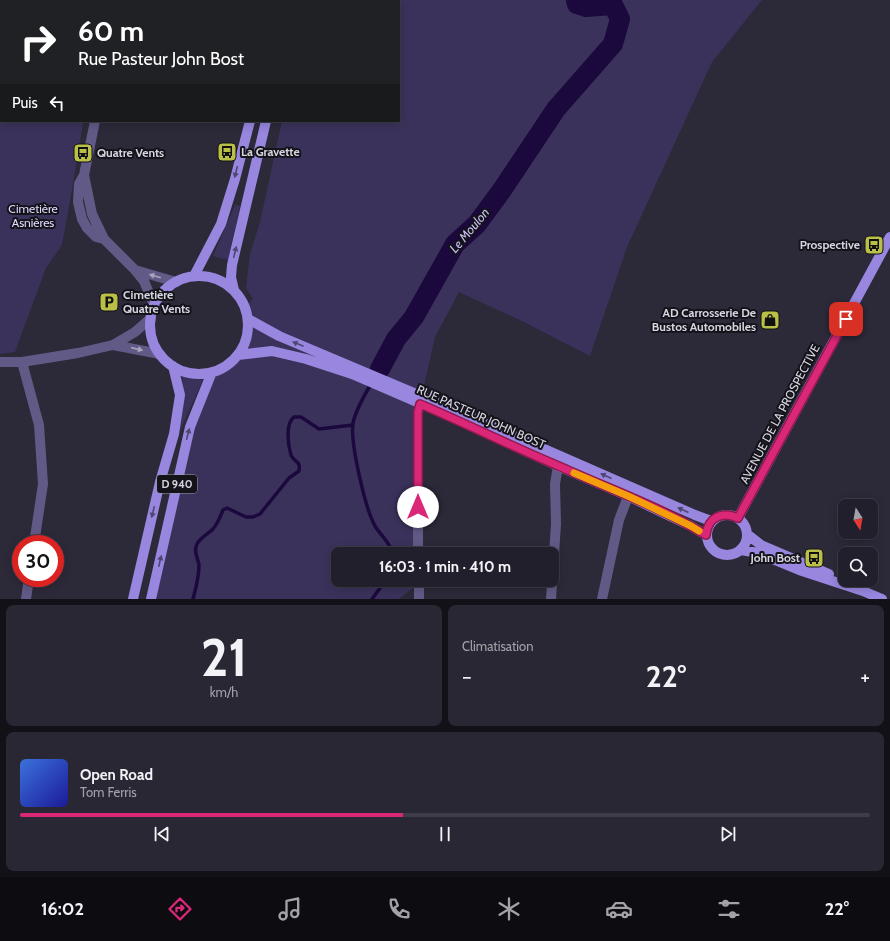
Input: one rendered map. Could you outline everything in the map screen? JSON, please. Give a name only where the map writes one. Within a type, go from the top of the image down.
[{"type":"main road","points":[[194,276],[221,224],[235,179],[250,122]]},
{"type":"main road","points":[[234,290],[231,277],[232,265],[266,122]]},
{"type":"main road","name":"AVENUE DE LA PROSPECTIVE","points":[[738,518],[890,237]]},
{"type":"main road","points":[[194,276],[205,276],[226,283],[234,290],[245,307],[248,319],[248,332],[238,355],[226,366],[212,372],[199,374],[185,372],[173,366],[160,354],[154,343],[151,331],[151,318],[154,305],[163,292],[176,282],[194,276]]},
{"type":"main road","name":"RUE PASTEUR JOHN BOST","points":[[248,319],[279,336],[353,370],[630,492],[706,535]]},
{"type":"main road","name":"RUE PASTEUR JOHN BOST","points":[[238,355],[272,351],[353,370]]},
{"type":"main road","name":"D 940","points":[[133,599],[160,482],[174,434],[180,395],[173,366]]},
{"type":"main road","name":"D 940","points":[[151,599],[190,427],[212,372]]},
{"type":"main road","name":"RUE PASTEUR JOHN BOST","points":[[388,385],[420,404],[558,466],[711,521]]},
{"type":"main road","points":[[727,514],[738,518],[745,526],[747,534],[741,550],[729,556],[716,553],[710,548],[707,542],[706,535],[708,525],[716,518],[727,514]]},
{"type":"main road","points":[[747,534],[760,545],[818,568],[882,599]]},
{"type":"main road","points":[[741,550],[758,553],[799,570],[863,591]]},
{"type":"street","points":[[95,122],[84,175],[79,184],[78,202],[80,222],[86,218],[104,239],[135,270],[144,281],[154,305]]},
{"type":"street","points":[[84,175],[92,214],[104,239]]},
{"type":"street","points":[[135,270],[176,282]]},
{"type":"street","points":[[0,362],[22,362],[78,353],[114,345],[135,332],[151,318]]},
{"type":"street","points":[[114,345],[160,354]]},
{"type":"street","points":[[22,362],[39,424],[43,484],[35,535]]},
{"type":"street","points":[[418,547],[418,412],[420,404]]},
{"type":"street","points":[[551,599],[556,524],[555,484],[558,466]]},
{"type":"street","points":[[602,599],[619,520],[630,492]]},
{"type":"street","points":[[26,599],[28,587]]},
{"type":"street","points":[[418,587],[419,599]]},
{"type":"green space","points":[[400,0],[762,0],[712,62],[627,247],[590,356],[524,322],[459,292],[435,337],[420,403],[418,547],[331,547],[331,587],[414,587],[399,599],[151,599],[183,457],[212,372],[231,365],[244,344],[248,332],[248,319],[245,307],[253,299],[246,288],[250,254],[260,222],[282,122],[400,122]]},
{"type":"green space","name":"Cimetière Asnières","points":[[0,122],[83,123],[62,245],[46,268],[15,352],[0,354]]},
{"type":"green space","points":[[235,205],[240,206],[228,260],[213,256]]},
{"type":"green space","points":[[182,376],[203,380],[179,433],[184,396]]},
{"type":"waterway","name":"Le Moulon","points":[[380,369],[396,339],[414,317],[455,244],[477,224],[502,190],[556,109],[613,44],[620,19],[613,5],[586,7],[577,4],[576,0]]},
{"type":"waterway","name":"Le Moulon","points":[[376,375],[380,369]]},
{"type":"waterway","name":"Le Moulon","points":[[371,384],[360,403],[354,418],[354,445],[359,475],[371,517],[375,526],[390,547]]},
{"type":"waterway","points":[[193,599],[199,569],[196,552],[197,544],[200,539],[215,527],[223,510],[227,508],[246,517],[253,517],[260,514],[289,478],[299,471],[299,465],[291,455],[288,440],[288,429],[291,420],[294,417],[301,417],[319,429],[353,425]]},
{"type":"waterway","name":"Le Moulon","points":[[372,599],[381,587]]},
{"type":"slow traffic","points":[[574,473],[628,496],[699,531]]},
{"type":"place","name":"La Gravette","points":[[227,152]]},
{"type":"place","name":"Quatre Vents","points":[[83,153]]},
{"type":"place","name":"Prospective","points":[[874,245]]},
{"type":"place","name":"Cimetière Quatre Vents","points":[[109,302]]},
{"type":"place","name":"AD Carrosserie De Bustos Automobiles","points":[[770,320]]},
{"type":"place","name":"John Bost","points":[[814,558]]},
{"type":"route","points":[[418,507],[418,412],[420,404],[628,496],[691,526],[706,535],[708,525],[711,521],[721,515],[727,514],[738,518],[846,319]]}]
